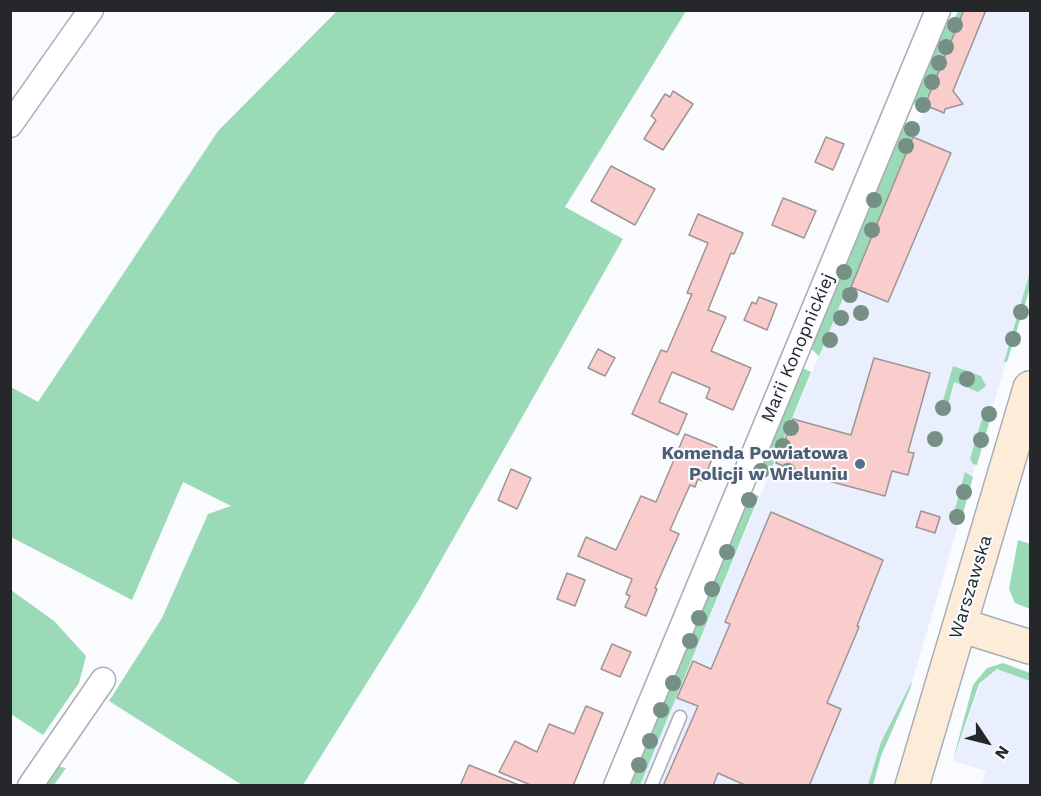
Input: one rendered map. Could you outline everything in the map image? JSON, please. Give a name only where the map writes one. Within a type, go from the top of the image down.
[{"type":"main road","name":"Warszawska","points":[[912,786],[1030,388]]},
{"type":"main road","points":[[960,625],[1030,647]]},
{"type":"street","points":[[10,125],[91,10]]},
{"type":"street","name":"Marii Konopnickiej","points":[[616,786],[938,10]]},
{"type":"street","points":[[30,786],[103,680]]},
{"type":"lane","points":[[651,786],[680,717]]},
{"type":"shaded area","points":[[965,11],[1030,11],[1030,280],[913,679],[881,742],[868,785],[639,786],[848,286],[852,287]]},
{"type":"shaded area","points":[[997,669],[1030,681],[1030,785],[982,785],[986,771],[953,761],[980,685]]},
{"type":"green space","points":[[338,10],[686,11],[565,207],[623,239],[418,601],[303,785],[242,785],[109,701],[162,618],[208,514],[231,506],[183,482],[132,600],[11,537],[11,387],[38,402],[218,131]]},
{"type":"green space","points":[[958,11],[964,11],[924,108],[915,105],[913,99],[944,25],[951,27]]},
{"type":"green space","points":[[908,123],[918,124],[851,287],[848,286],[819,356],[810,348],[900,129]]},
{"type":"green space","points":[[1030,272],[1030,288],[1007,362],[1004,362]]},
{"type":"green space","points":[[953,366],[981,376],[986,386],[978,392],[954,382],[946,412],[940,411]]},
{"type":"green space","points":[[805,369],[811,372],[768,477],[762,475],[758,470],[800,370]]},
{"type":"green space","points":[[985,409],[993,409],[977,465],[973,464],[970,459]]},
{"type":"green space","points":[[965,472],[973,477],[961,521],[952,520]]},
{"type":"green space","points":[[750,494],[759,496],[640,785],[626,786]]},
{"type":"green space","points":[[1018,540],[1030,544],[1030,609],[1015,603],[1009,589]]},
{"type":"green space","points":[[11,590],[54,621],[86,656],[79,683],[43,735],[11,714]]},
{"type":"green space","points":[[1003,663],[1030,673],[1030,681],[997,669],[979,684],[953,760],[973,685],[987,668]]},
{"type":"green space","points":[[911,683],[881,756],[873,785],[868,785],[881,742]]},
{"type":"green space","points":[[56,766],[66,768],[54,785],[43,786]]},
{"type":"building","points":[[964,10],[986,10],[953,91],[963,104],[945,109],[944,113],[925,105]]},
{"type":"building","points":[[673,91],[693,104],[663,150],[644,139],[656,120],[651,116],[665,94],[670,97]]},
{"type":"building","points":[[826,137],[844,144],[833,170],[815,162]]},
{"type":"building","points":[[913,137],[951,153],[888,302],[851,287]]},
{"type":"building","points":[[611,166],[655,189],[635,225],[591,201]]},
{"type":"building","points":[[783,198],[816,211],[804,238],[772,225]]},
{"type":"building","points":[[698,214],[743,233],[734,254],[731,253],[708,310],[726,317],[711,351],[751,368],[733,410],[706,398],[710,388],[672,372],[659,402],[687,414],[678,435],[632,414],[661,350],[667,352],[692,294],[687,293],[708,243],[689,235]]},
{"type":"building","points":[[759,297],[777,304],[767,330],[744,320],[752,302],[756,304]]},
{"type":"building","points":[[598,349],[615,358],[605,376],[588,368]]},
{"type":"building","points":[[874,358],[930,373],[908,452],[914,453],[908,475],[892,471],[885,496],[806,475],[776,463],[793,419],[851,435]]},
{"type":"building","points":[[685,434],[717,447],[703,481],[698,479],[695,487],[690,485],[670,530],[679,534],[655,588],[657,589],[646,616],[625,607],[630,596],[626,594],[632,579],[578,556],[586,537],[616,550],[641,496],[656,502]]},
{"type":"building","points":[[511,469],[531,478],[517,509],[498,500]]},
{"type":"building","points":[[921,511],[940,517],[935,533],[916,527]]},
{"type":"building","points":[[771,512],[883,560],[857,626],[859,627],[827,703],[841,709],[809,786],[747,786],[718,773],[713,786],[663,786],[698,706],[677,698],[693,661],[711,669],[730,624],[725,622]]},
{"type":"building","points":[[567,573],[585,580],[575,606],[557,599]]},
{"type":"building","points":[[612,644],[631,652],[620,677],[601,669]]},
{"type":"building","points":[[586,706],[603,713],[573,786],[533,786],[499,772],[515,741],[537,752],[549,724],[574,734]]},
{"type":"building","points":[[469,765],[519,785],[519,786],[460,786]]},
{"type":"place","name":"Komenda Powiatowa Policji w Wieluniu","points":[[860,464]]}]
